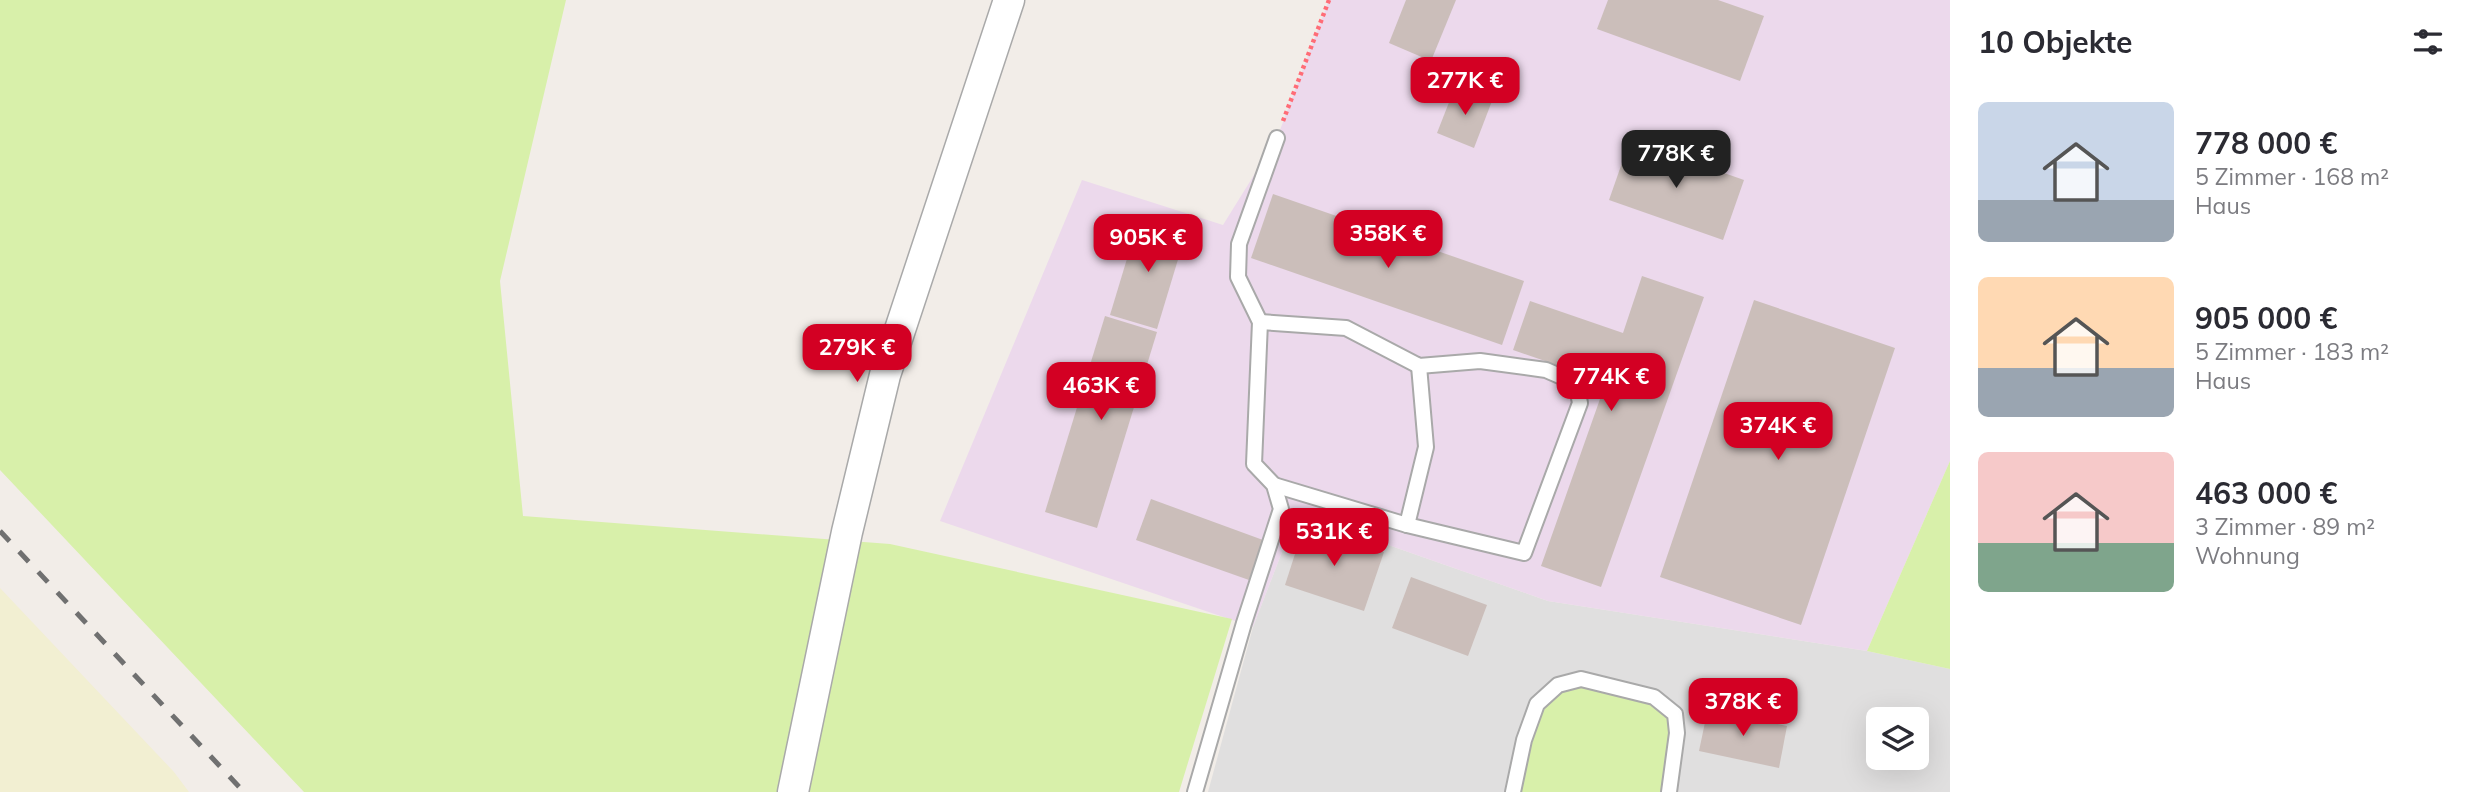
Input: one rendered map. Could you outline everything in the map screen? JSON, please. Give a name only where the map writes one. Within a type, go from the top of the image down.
[{"type":"street","points":[[793,792],[848,532],[886,375],[1009,0]]},
{"type":"lane","points":[[1195,792],[1244,623],[1281,509],[1273,485],[1254,464],[1260,322],[1238,277],[1239,244],[1277,138]]},
{"type":"lane","points":[[1260,322],[1346,328],[1419,366],[1480,361],[1546,370],[1576,383],[1580,403],[1524,553],[1407,525],[1273,485]]},
{"type":"lane","points":[[1407,525],[1426,447],[1419,366]]},
{"type":"lane","points":[[1513,792],[1524,740],[1537,704],[1558,685],[1581,679],[1654,697],[1675,714],[1677,733],[1669,792]]},
{"type":"path","points":[[1277,138],[1329,0]]},
{"type":"shaded area","points":[[1329,0],[1950,0],[1950,461],[1867,651],[1548,601],[1297,513],[1253,627],[940,521],[1082,180],[1223,225],[1277,138]]},
{"type":"shaded area","points":[[1297,513],[1548,601],[1867,651],[1950,669],[1950,792],[1208,792],[1253,627]]},
{"type":"shaded area","points":[[0,588],[174,772],[189,792],[0,792]]},
{"type":"green space","points":[[0,0],[566,0],[500,281],[523,516],[890,544],[1232,619],[1179,792],[304,792],[0,470]]},
{"type":"green space","points":[[1950,461],[1950,669],[1867,651]]},
{"type":"green space","points":[[1581,679],[1654,697],[1675,714],[1669,792],[1513,792],[1537,704]]},
{"type":"building","points":[[1406,0],[1456,0],[1431,61],[1389,43]]},
{"type":"building","points":[[1608,0],[1718,0],[1764,16],[1740,81],[1597,29]]},
{"type":"building","points":[[1455,87],[1492,101],[1474,148],[1437,133]]},
{"type":"building","points":[[1630,140],[1744,180],[1723,240],[1609,200]]},
{"type":"building","points":[[1273,194],[1524,281],[1502,345],[1251,258]]},
{"type":"building","points":[[1139,219],[1186,233],[1157,329],[1110,315]]},
{"type":"building","points":[[1642,276],[1704,297],[1601,587],[1541,566],[1606,382],[1513,350],[1530,301],[1623,333]]},
{"type":"building","points":[[1754,300],[1895,348],[1801,625],[1660,577]]},
{"type":"building","points":[[1105,316],[1157,332],[1097,528],[1045,512]]},
{"type":"building","points":[[1151,499],[1263,540],[1249,580],[1136,540]]},
{"type":"building","points":[[1304,526],[1384,552],[1364,611],[1285,585]]},
{"type":"building","points":[[1411,577],[1487,605],[1468,656],[1392,628]]},
{"type":"building","points":[[1708,708],[1787,726],[1779,768],[1699,751]]},
{"type":"railway","points":[[0,531],[244,792]]}]
